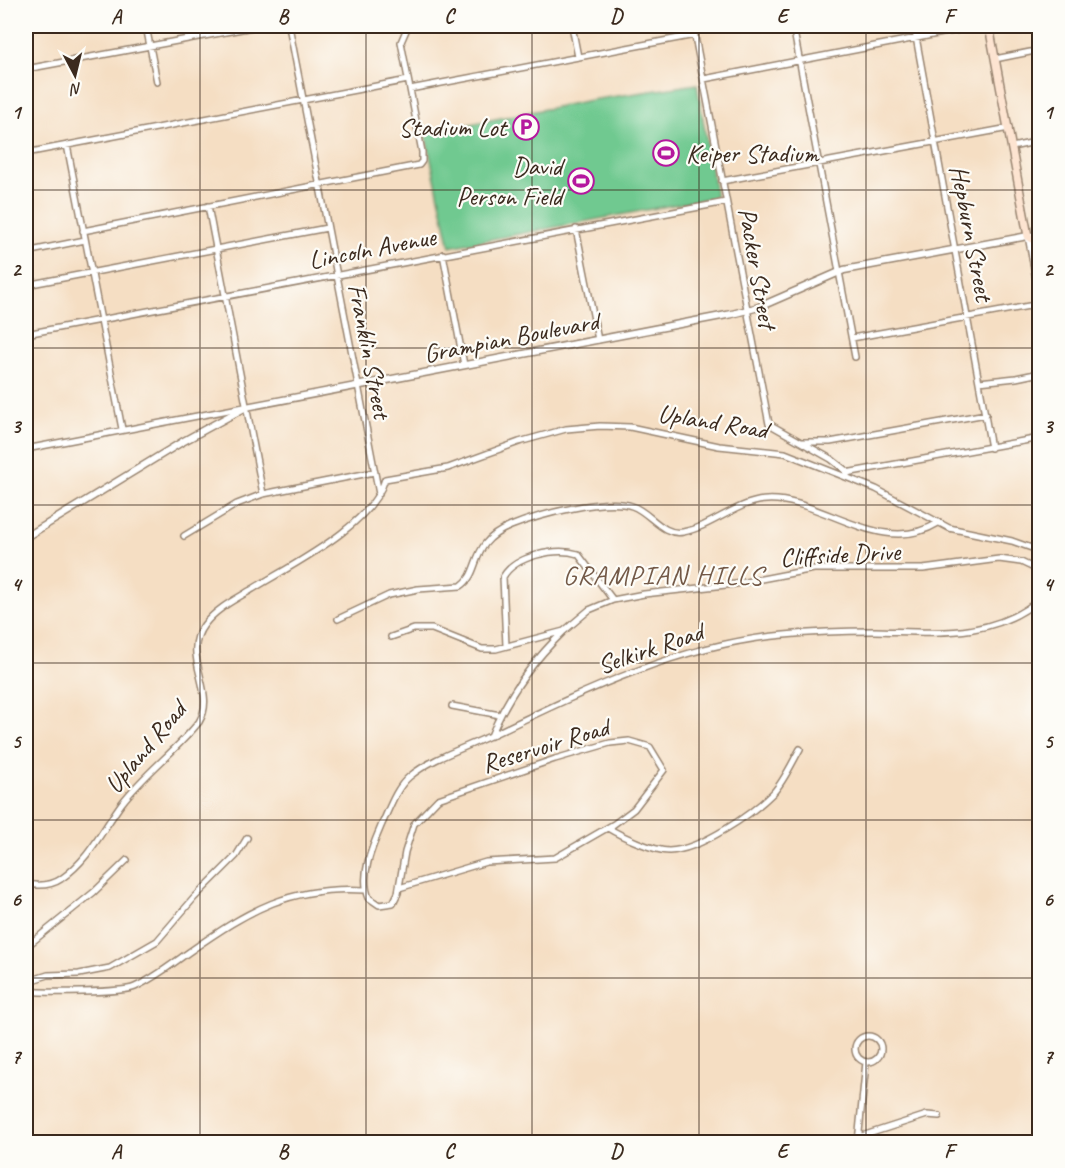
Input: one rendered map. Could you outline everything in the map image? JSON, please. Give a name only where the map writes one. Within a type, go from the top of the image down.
[{"type":"main road","points":[[989,26],[1028,236],[1040,244]]},
{"type":"street","points":[[146,26],[157,82]]},
{"type":"street","points":[[26,69],[258,26]]},
{"type":"street","name":"Franklin Street","points":[[289,26],[374,472]]},
{"type":"street","points":[[83,231],[414,167],[422,163],[423,152],[401,42],[408,26]]},
{"type":"street","points":[[572,26],[578,57]]},
{"type":"street","name":"Packer Street","points":[[693,26],[769,424],[831,459],[849,473]]},
{"type":"street","points":[[793,26],[855,357]]},
{"type":"street","name":"Hepburn Street","points":[[914,26],[991,447]]},
{"type":"street","points":[[704,79],[979,26]]},
{"type":"street","points":[[410,89],[695,35]]},
{"type":"street","points":[[995,59],[1040,50]]},
{"type":"street","points":[[26,153],[408,80]]},
{"type":"street","points":[[722,182],[1009,128]]},
{"type":"street","points":[[1012,147],[1040,141]]},
{"type":"street","points":[[67,145],[122,429]]},
{"type":"street","name":"Lincoln Avenue","points":[[26,334],[726,202]]},
{"type":"street","points":[[208,206],[263,494]]},
{"type":"street","points":[[26,285],[327,228]]},
{"type":"street","points":[[576,229],[598,340]]},
{"type":"street","points":[[852,338],[1040,302],[1028,236],[1040,234]]},
{"type":"street","name":"Grampian Boulevard","points":[[26,537],[182,442],[246,407],[747,311],[839,271],[1028,236]]},
{"type":"street","points":[[26,252],[85,240]]},
{"type":"street","points":[[443,254],[464,365]]},
{"type":"street","points":[[979,382],[1040,373]]},
{"type":"street","points":[[26,449],[246,407]]},
{"type":"street","points":[[800,442],[830,442],[986,414]]},
{"type":"street","name":"Upland Road","points":[[26,884],[51,884],[71,871],[94,848],[122,804],[144,778],[199,722],[203,714],[203,699],[195,648],[196,640],[205,623],[228,603],[352,525],[369,510],[379,495],[385,479],[448,468],[541,434],[593,426],[651,430],[719,446],[771,450],[841,474],[958,531],[1019,542],[1040,551]]},
{"type":"street","points":[[841,474],[1040,438]]},
{"type":"street","points":[[184,536],[237,504],[263,494],[374,472],[379,495]]},
{"type":"street","points":[[338,619],[390,595],[418,589],[461,586],[469,577],[479,550],[490,537],[531,519],[576,508],[629,505],[668,530],[679,532],[700,526],[748,503],[774,500],[795,503],[847,523],[888,534],[919,532],[938,523]]},
{"type":"street","points":[[506,646],[507,624],[502,582],[510,568],[524,561],[554,552],[578,554],[613,600]]},
{"type":"street","name":"Cliffside Drive","points":[[564,631],[590,610],[613,600],[644,594],[735,584],[814,569],[923,569],[999,559],[1021,562],[1040,571]]},
{"type":"street","name":"Selkirk Road","points":[[366,890],[366,872],[371,853],[387,813],[404,782],[434,761],[612,680],[672,658],[715,646],[768,637],[828,632],[973,631],[1008,618],[1040,600]]},
{"type":"street","points":[[391,637],[414,629],[432,629],[482,649],[506,646],[564,631]]},
{"type":"street","points":[[491,736],[500,715],[532,667],[564,631]]},
{"type":"street","points":[[452,706],[500,715]]},
{"type":"street","name":"Reservoir Road","points":[[366,890],[372,901],[384,906],[393,903],[399,888],[414,824],[438,800],[602,745],[625,741],[645,745],[651,749],[664,770],[634,809],[608,828],[555,858],[486,862],[399,888]]},
{"type":"street","points":[[608,828],[620,835],[667,851],[688,847],[747,815],[774,792],[800,749]]},
{"type":"street","points":[[26,982],[48,975],[79,974],[110,968],[158,941],[194,898],[236,856],[247,838]]},
{"type":"street","points":[[26,947],[94,892],[127,860]]},
{"type":"street","points":[[26,991],[45,993],[133,988],[224,929],[281,898],[305,892],[366,890]]},
{"type":"street","points":[[871,1037],[879,1042],[881,1051],[876,1059],[867,1062],[858,1057],[856,1047],[861,1039],[871,1037]]},
{"type":"street","points":[[867,1062],[859,1140],[927,1115],[939,1116]]},
{"type":"green space","points":[[697,84],[716,197],[450,247],[425,133],[591,100]]},
{"type":"place","name":"Stadium Lot","points":[[526,127]]},
{"type":"place","name":"Keiper Stadium","points":[[666,153]]},
{"type":"place","name":"David Person Field","points":[[581,181]]},
{"type":"district","name":"GRAMPIAN HILLS","points":[[663,575]]}]
